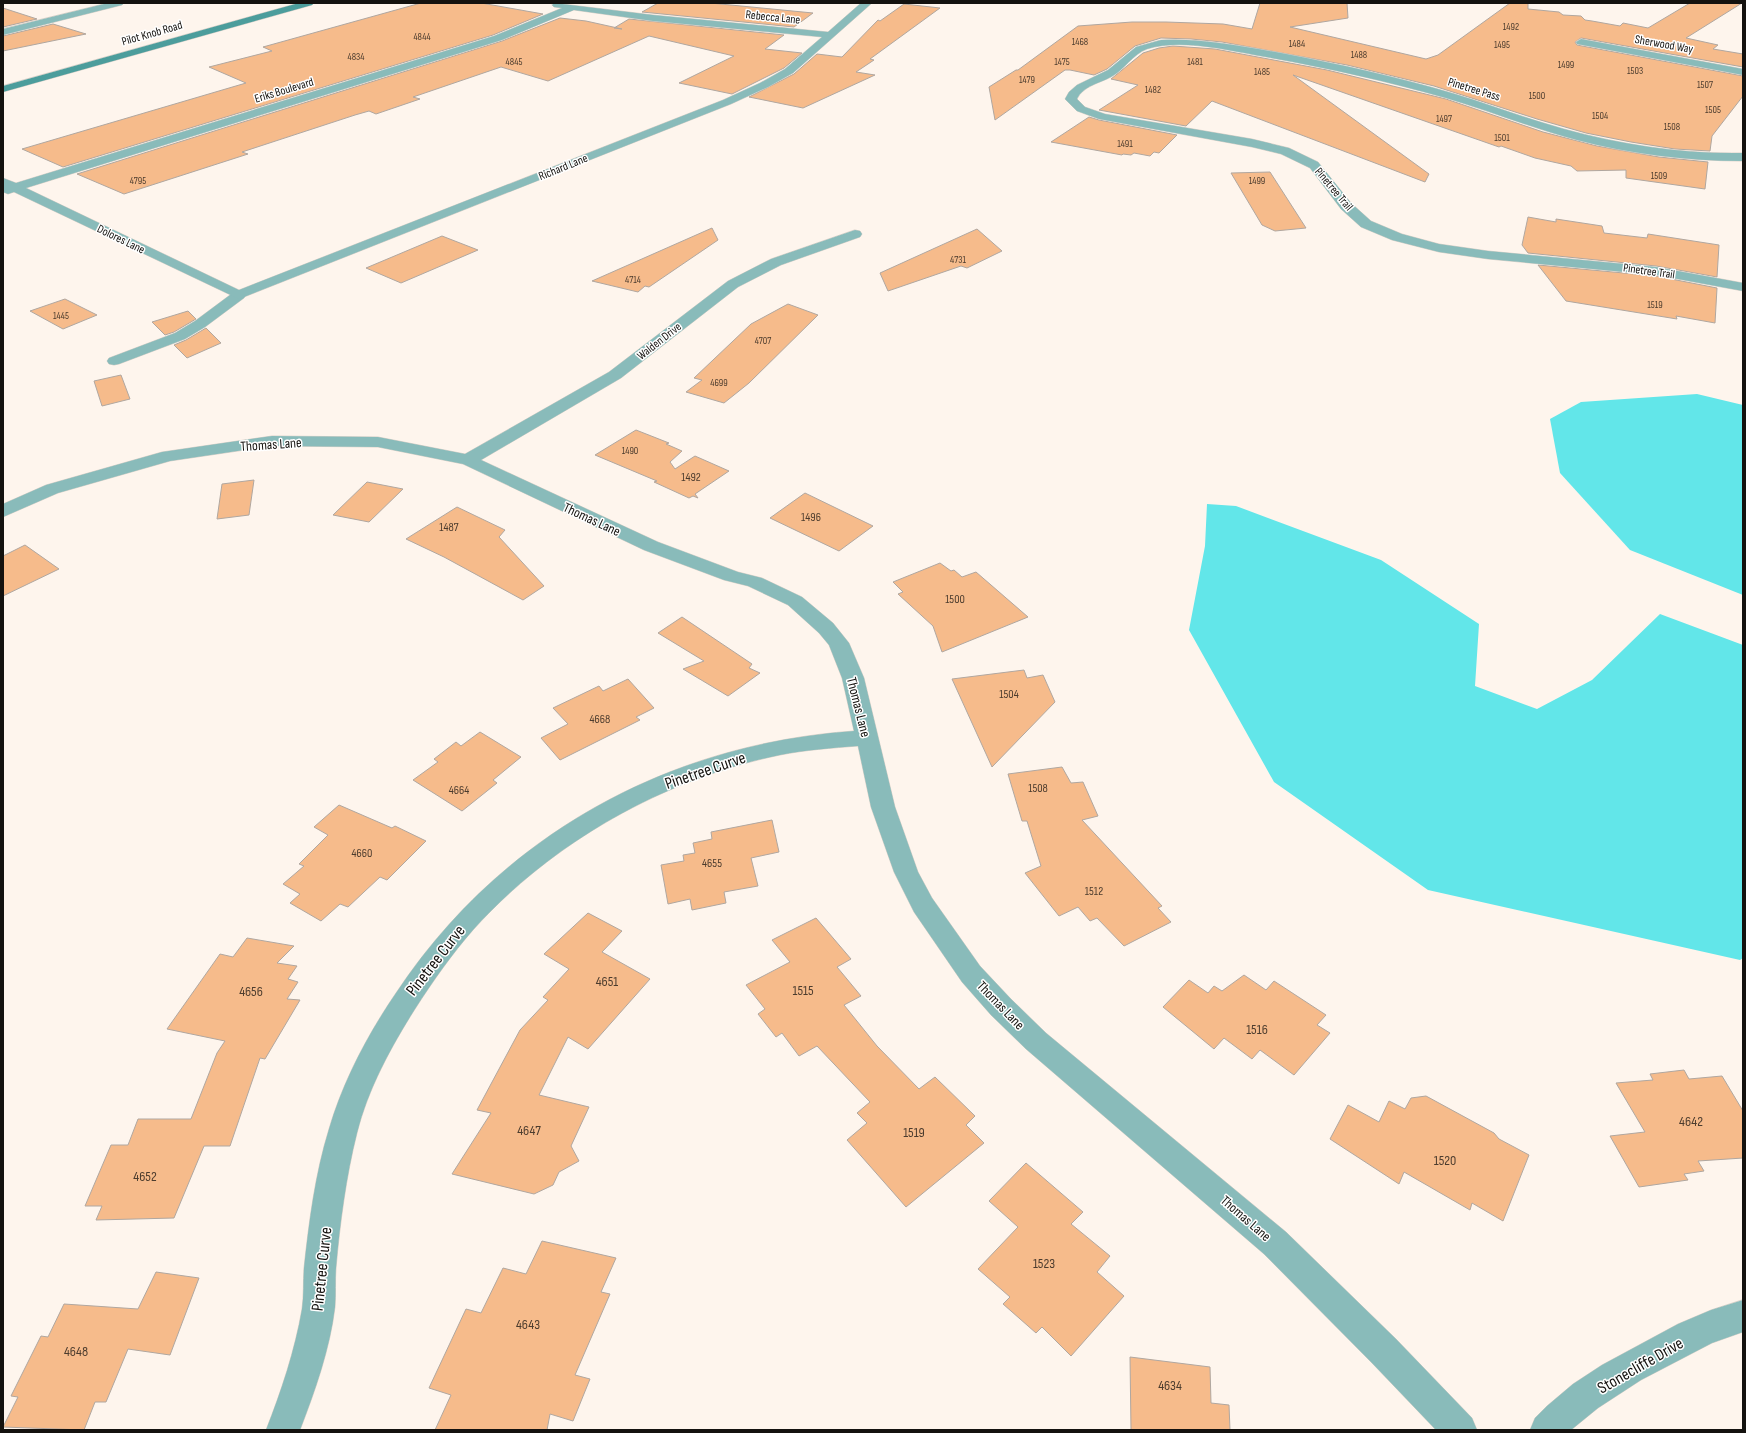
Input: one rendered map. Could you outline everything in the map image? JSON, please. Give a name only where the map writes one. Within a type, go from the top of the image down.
[{"type":"main road","name":"Pilot Knob Road","points":[[3,89],[308,3]]},
{"type":"street","points":[[3,32],[119,3]]},
{"type":"street","name":"Rebecca Lane","points":[[547,3],[571,8],[653,18],[830,35]]},
{"type":"street","name":"Richard Lane","points":[[239,295],[728,102],[789,71],[867,3]]},
{"type":"street","name":"Eriks Boulevard","points":[[7,187],[498,38],[571,8]]},
{"type":"street","name":"Sherwood Way","points":[[1581,42],[1743,72]]},
{"type":"street","name":"Pinetree Trail","points":[[1196,44],[1165,43],[1140,48],[1134,51],[1124,63],[1113,71],[1076,90],[1071,99],[1076,106],[1082,110],[1103,117],[1246,142],[1285,151],[1314,165],[1346,206],[1366,224],[1397,237],[1446,249],[1488,255],[1656,271],[1743,287]]},
{"type":"street","name":"Pinetree Pass","points":[[1196,44],[1283,57],[1368,74],[1474,103],[1557,130],[1620,146],[1684,156],[1743,157]]},
{"type":"street","name":"Dolores Lane","points":[[7,187],[239,295]]},
{"type":"street","name":"Walden Drive","points":[[468,460],[615,375],[733,284],[776,262],[855,234]]},
{"type":"street","name":"Thomas Lane","points":[[3,511],[52,489],[168,456],[272,441],[378,442],[468,460],[650,546],[731,576],[755,582],[795,601],[826,628],[839,643],[853,678],[883,807],[906,872],[923,905],[971,974],[1001,1007],[1036,1041],[1275,1243],[1384,1351],[1460,1430]]},
{"type":"street","name":"Pinetree Curve","points":[[283,1430],[298,1387],[319,1306],[320,1271],[327,1210],[344,1128],[357,1093],[379,1044],[424,970],[480,906],[520,870],[553,844],[580,826],[641,794],[684,775],[748,755],[822,741],[867,738]]},
{"type":"street","name":"Stonecliffe Drive","points":[[1547,1430],[1559,1417],[1618,1374],[1681,1340],[1727,1320],[1743,1316]]},
{"type":"lane","points":[[114,361],[180,336],[200,324],[239,295]]},
{"type":"water","points":[[1697,394],[1743,405],[1743,595],[1630,550],[1560,473],[1550,419],[1581,402]]},
{"type":"water","points":[[1207,504],[1236,506],[1381,560],[1479,624],[1475,686],[1537,709],[1592,680],[1660,614],[1743,645],[1743,958],[1740,960],[1428,890],[1274,782],[1189,630],[1205,546]]},
{"type":"building","points":[[421,3],[481,3],[543,14],[493,35],[63,167],[22,149],[246,83],[209,67],[272,51],[263,47]]},
{"type":"building","points":[[658,3],[710,3],[813,13],[794,27],[642,12]]},
{"type":"building","points":[[1260,3],[1347,3],[1348,18],[1290,27],[1426,59],[1438,55],[1510,3],[1528,3],[1528,9],[1559,12],[1563,15],[1581,16],[1585,20],[1620,26],[1623,23],[1648,28],[1690,3],[1742,3],[1686,38],[1718,45],[1713,49],[1743,54],[1743,67],[1581,38],[1575,42],[1577,45],[1743,76],[1743,96],[1712,136],[1710,151],[1675,149],[1586,133],[1434,86],[1347,65],[1222,42],[1161,38],[1135,46],[1107,69],[1094,75],[1065,70],[995,120],[989,87],[1018,70],[1078,26],[1132,22],[1166,22],[1223,24],[1252,29]]},
{"type":"building","points":[[904,4],[940,8],[870,59],[874,60],[856,72],[875,75],[803,108],[749,97],[794,74],[817,54],[842,57],[878,20],[880,21]]},
{"type":"building","points":[[3,8],[37,19],[3,27]]},
{"type":"building","points":[[560,18],[586,21],[615,27],[629,19],[784,35],[765,49],[802,53],[784,68],[732,94],[679,83],[734,56],[649,36],[548,81],[501,67],[413,97],[420,99],[376,114],[369,111],[355,115],[242,152],[248,154],[124,194],[77,174],[502,41]]},
{"type":"building","points":[[53,24],[86,34],[3,51],[3,36]]},
{"type":"building","points":[[1173,46],[1215,49],[1327,70],[1446,99],[1543,132],[1597,146],[1659,157],[1708,162],[1705,189],[1626,178],[1626,170],[1577,171],[1571,166],[1535,158],[1501,146],[1499,147],[1293,75],[1429,174],[1425,182],[1212,101],[1186,126],[1099,110],[1138,85],[1111,79],[1143,53],[1159,48]]},
{"type":"building","points":[[1089,117],[1177,135],[1159,153],[1154,152],[1150,156],[1134,153],[1131,155],[1122,155],[1051,142]]},
{"type":"building","points":[[1270,172],[1306,228],[1275,231],[1262,225],[1231,173]]},
{"type":"building","points":[[1528,217],[1556,222],[1556,219],[1602,226],[1604,233],[1647,238],[1648,234],[1719,245],[1717,277],[1656,266],[1528,253],[1522,245]]},
{"type":"building","points":[[712,228],[718,240],[649,287],[645,286],[638,292],[592,281]]},
{"type":"building","points":[[977,229],[1002,251],[967,268],[961,266],[888,291],[880,273]]},
{"type":"building","points":[[442,236],[478,250],[401,283],[366,268]]},
{"type":"building","points":[[1538,265],[1656,276],[1717,288],[1715,323],[1676,316],[1677,319],[1566,301]]},
{"type":"building","points":[[65,299],[97,315],[63,329],[30,311]]},
{"type":"building","points":[[788,304],[818,315],[749,383],[724,403],[686,392],[702,380],[694,378],[751,324]]},
{"type":"building","points":[[188,311],[196,319],[174,332],[165,335],[152,322]]},
{"type":"building","points":[[206,328],[221,343],[187,358],[174,345],[186,340]]},
{"type":"building","points":[[121,375],[130,399],[102,406],[94,381]]},
{"type":"building","points":[[636,430],[669,443],[666,444],[682,451],[670,462],[675,469],[695,456],[729,471],[695,494],[698,498],[693,496],[689,498],[654,482],[657,481],[595,455]]},
{"type":"building","points":[[254,480],[249,515],[217,519],[222,484]]},
{"type":"building","points":[[367,482],[403,489],[369,522],[333,515]]},
{"type":"building","points":[[805,493],[873,526],[839,551],[770,518]]},
{"type":"building","points":[[457,507],[505,530],[499,537],[544,586],[523,600],[444,557],[406,539]]},
{"type":"building","points":[[25,545],[59,569],[3,596],[3,556]]},
{"type":"building","points":[[940,563],[951,571],[954,570],[962,577],[976,572],[1028,617],[942,652],[933,626],[898,594],[903,592],[893,582]]},
{"type":"building","points":[[682,617],[752,664],[749,668],[760,673],[728,696],[683,669],[704,661],[658,633]]},
{"type":"building","points":[[1024,670],[1027,678],[1043,675],[1055,702],[992,767],[952,679]]},
{"type":"building","points":[[628,679],[654,708],[636,717],[640,720],[560,760],[541,738],[568,724],[553,708],[599,686],[603,691]]},
{"type":"building","points":[[480,732],[521,757],[493,780],[497,783],[462,811],[413,780],[438,762],[434,759],[456,742],[461,746]]},
{"type":"building","points":[[1062,767],[1071,783],[1083,782],[1098,816],[1082,820],[1162,906],[1158,908],[1171,922],[1124,946],[1097,918],[1090,921],[1078,907],[1059,916],[1025,873],[1041,866],[1027,821],[1022,821],[1008,774]]},
{"type":"building","points":[[339,805],[392,828],[395,826],[426,841],[387,880],[380,877],[348,907],[340,904],[321,921],[290,903],[300,894],[283,884],[304,866],[299,864],[328,835],[314,827]]},
{"type":"building","points":[[772,820],[779,852],[751,858],[758,886],[724,892],[726,903],[692,910],[690,899],[668,904],[661,865],[684,861],[683,855],[695,853],[693,843],[712,839],[711,832]]},
{"type":"building","points":[[588,913],[622,931],[602,952],[650,979],[588,1049],[568,1037],[539,1095],[589,1107],[571,1146],[579,1161],[559,1172],[553,1185],[534,1194],[452,1174],[491,1113],[477,1110],[520,1030],[548,1000],[543,997],[569,969],[544,954]]},
{"type":"building","points":[[816,918],[851,959],[837,967],[861,996],[844,1005],[877,1046],[919,1089],[935,1077],[975,1116],[966,1125],[984,1143],[906,1207],[847,1140],[867,1123],[857,1113],[870,1102],[817,1046],[799,1056],[782,1033],[776,1037],[758,1014],[765,1009],[746,985],[790,962],[772,940]]},
{"type":"building","points":[[247,938],[294,946],[277,963],[297,966],[288,979],[298,982],[287,999],[300,1000],[265,1059],[260,1058],[230,1146],[204,1146],[174,1218],[96,1220],[102,1206],[85,1206],[111,1145],[128,1145],[138,1119],[191,1119],[217,1053],[225,1041],[167,1029],[220,954],[233,957]]},
{"type":"building","points":[[1244,975],[1266,990],[1274,981],[1326,1015],[1317,1025],[1330,1033],[1294,1075],[1260,1050],[1252,1059],[1224,1038],[1214,1049],[1163,1007],[1189,980],[1208,993],[1214,986],[1222,991]]},
{"type":"building","points":[[1684,1070],[1689,1079],[1722,1076],[1743,1111],[1743,1158],[1698,1161],[1704,1171],[1684,1174],[1688,1180],[1639,1187],[1610,1136],[1645,1132],[1616,1083],[1653,1080],[1650,1074]]},
{"type":"building","points":[[1426,1096],[1494,1133],[1499,1139],[1529,1155],[1503,1221],[1472,1203],[1470,1210],[1404,1172],[1399,1184],[1330,1139],[1348,1105],[1379,1122],[1389,1101],[1405,1109],[1411,1098]]},
{"type":"building","points":[[1026,1163],[1083,1212],[1071,1224],[1110,1256],[1097,1272],[1124,1296],[1071,1356],[1042,1327],[1036,1333],[1003,1304],[1010,1297],[978,1269],[1018,1227],[989,1201]]},
{"type":"building","points":[[542,1241],[616,1258],[601,1292],[610,1294],[575,1375],[590,1379],[573,1421],[550,1414],[547,1430],[435,1430],[451,1395],[429,1388],[466,1309],[481,1313],[503,1268],[526,1274]]},
{"type":"building","points":[[156,1272],[199,1278],[170,1355],[128,1349],[106,1402],[95,1402],[84,1430],[3,1427],[18,1397],[11,1396],[41,1336],[48,1337],[64,1304],[138,1309]]},
{"type":"building","points":[[1130,1357],[1210,1367],[1211,1403],[1229,1405],[1230,1430],[1131,1430]]}]
